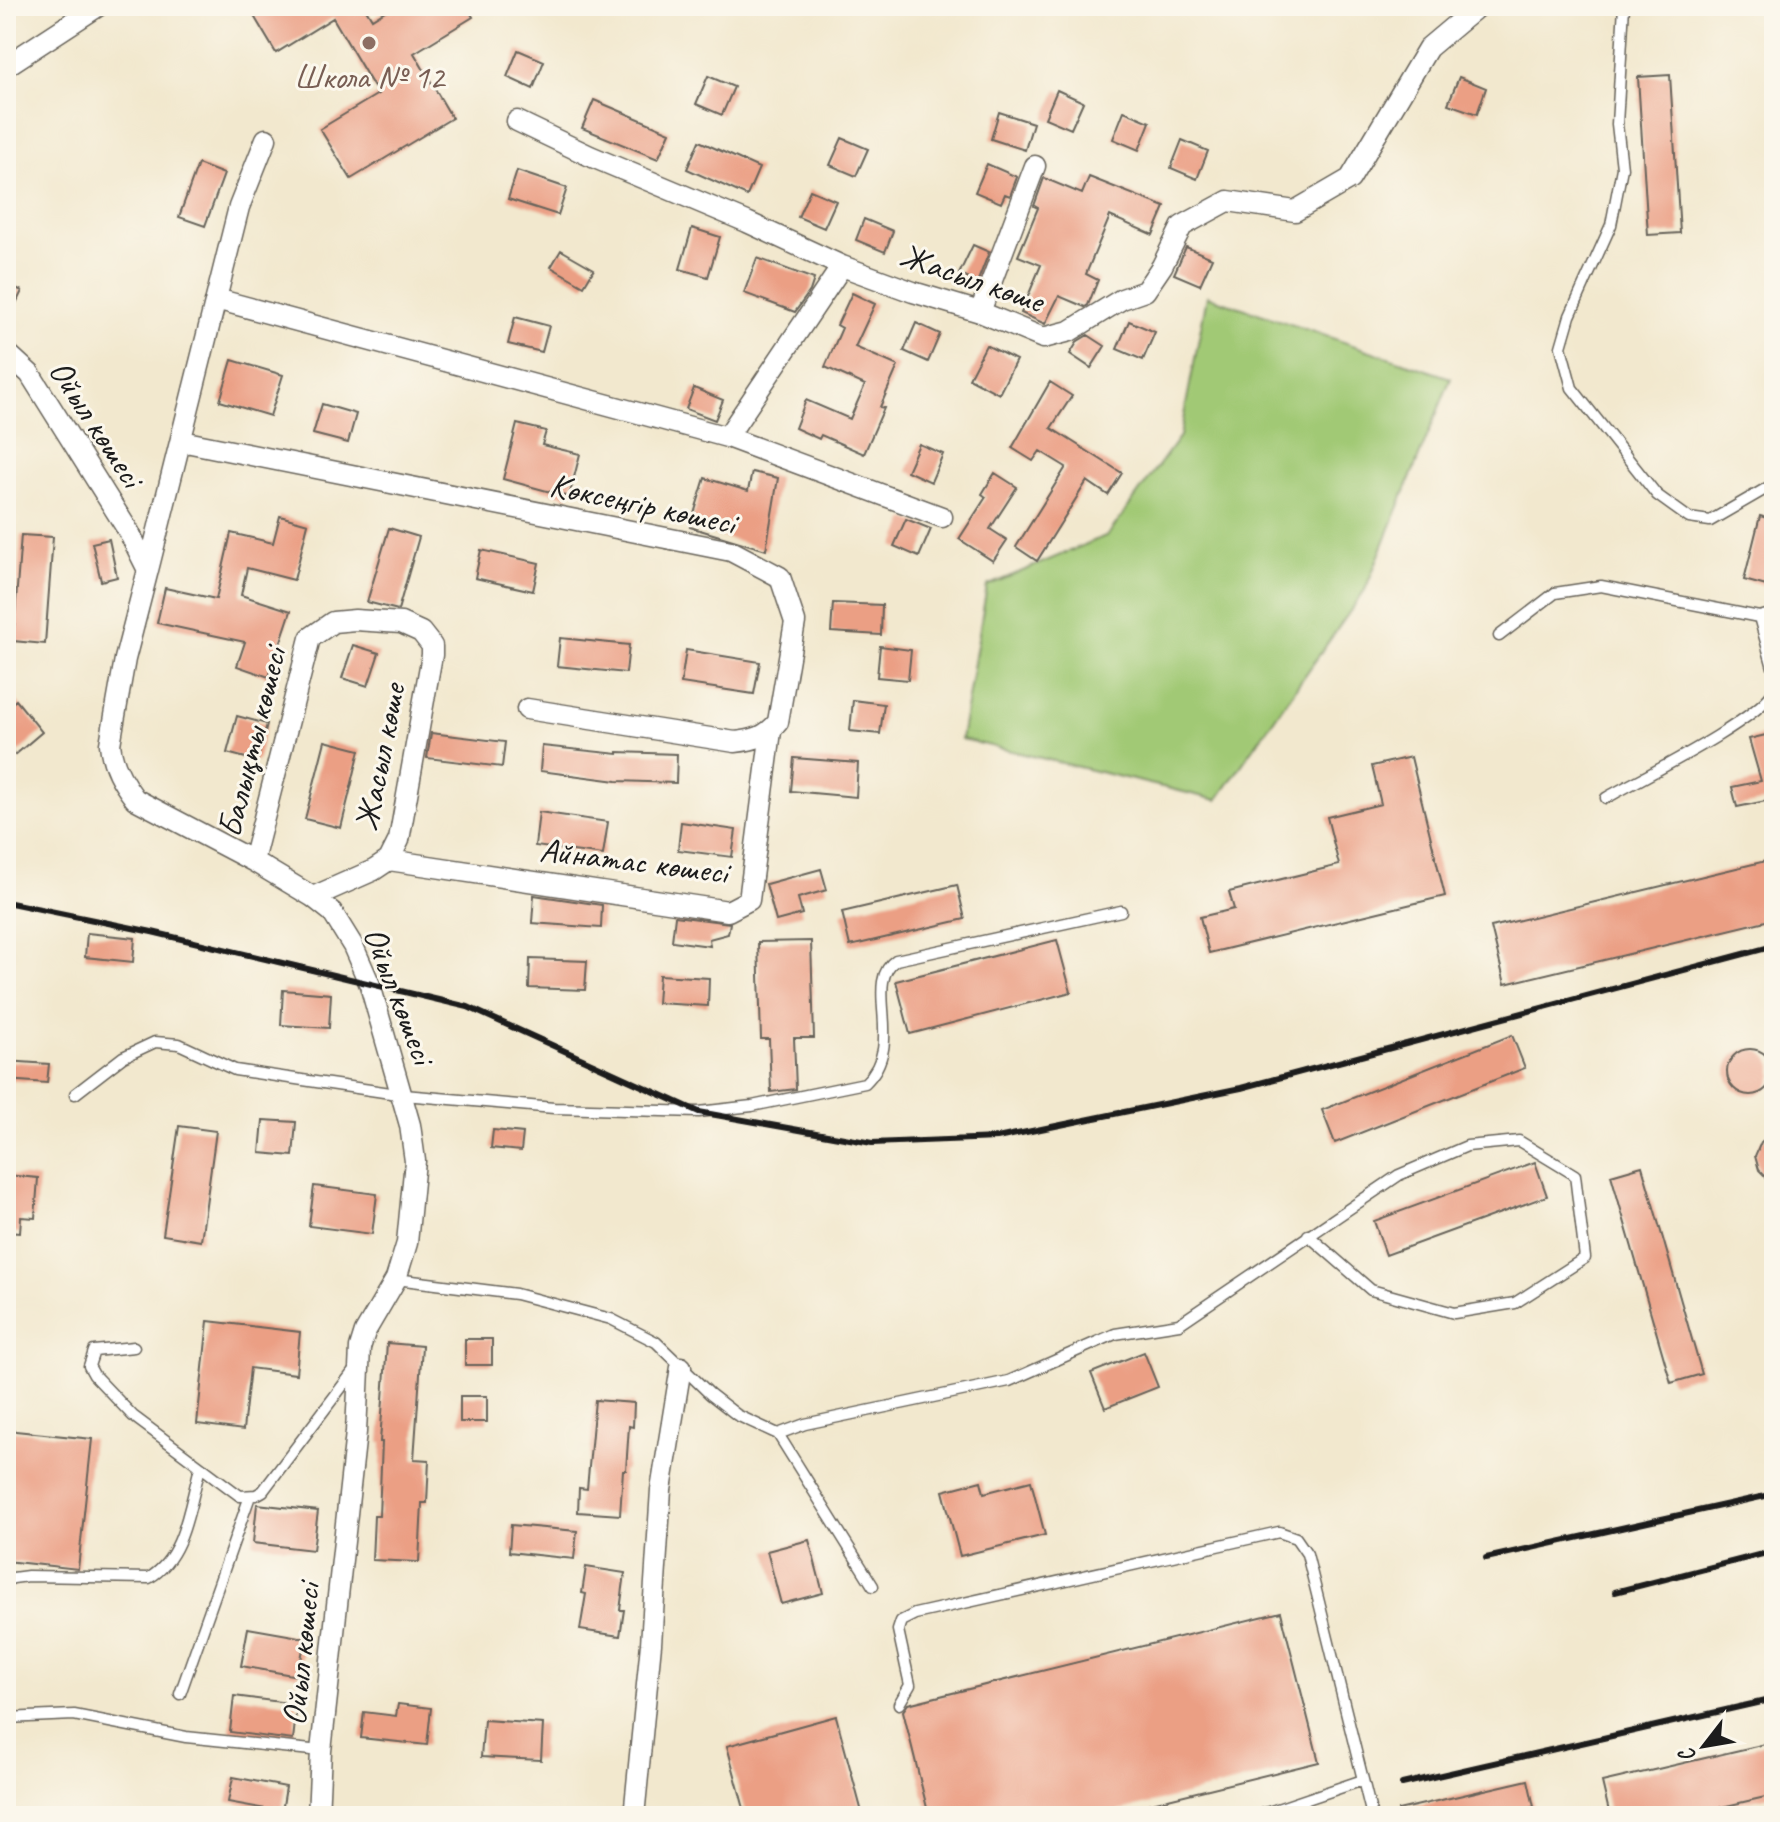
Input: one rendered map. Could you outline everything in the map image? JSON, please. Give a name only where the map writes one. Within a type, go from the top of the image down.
[{"type":"street","points":[[6,66],[98,6]]},
{"type":"street","name":"Жасыл көше","points":[[517,121],[842,266],[980,312],[1043,338],[1070,331],[1122,299],[1145,291],[1162,266],[1182,226],[1228,201],[1295,211],[1350,179],[1428,48],[1478,6]]},
{"type":"street","points":[[148,570],[239,207],[266,139]]},
{"type":"street","points":[[980,312],[1035,166]]},
{"type":"street","points":[[727,437],[842,266]]},
{"type":"street","points":[[216,299],[727,437],[942,517]]},
{"type":"street","name":"Ойыл көшесі","points":[[6,352],[30,374],[129,532],[148,570],[125,659],[110,744],[111,756],[123,783],[135,799],[253,861],[332,912],[353,946],[370,985],[404,1095],[415,1161],[407,1243],[396,1279],[365,1332],[360,1348],[356,1432],[321,1751],[318,1816]]},
{"type":"street","name":"Көксеңгір көшесі","points":[[181,441],[731,551],[780,577],[795,622],[782,708],[778,722],[771,731]]},
{"type":"street","name":"Жасыл көше","points":[[310,638],[333,622],[401,623],[421,632],[432,646],[399,840],[389,860],[374,870],[313,897]]},
{"type":"street","name":"Балықты көшесі","points":[[253,861],[310,638]]},
{"type":"street","points":[[527,709],[735,742],[758,739],[771,731]]},
{"type":"street","name":"Айнатас көшесі","points":[[389,860],[728,911],[749,900],[771,731]]},
{"type":"street","points":[[634,1816],[651,1644],[661,1490],[681,1367]]},
{"type":"lane","points":[[1624,6],[1617,124],[1622,168],[1611,225],[1570,316],[1561,347],[1572,388],[1657,495],[1689,518],[1710,521],[1774,484]]},
{"type":"lane","points":[[1499,636],[1555,593],[1601,586],[1759,617],[1774,613]]},
{"type":"lane","points":[[1759,617],[1774,671]]},
{"type":"lane","points":[[1606,798],[1741,721],[1768,701],[1774,691]]},
{"type":"lane","points":[[75,1094],[123,1057],[155,1042],[179,1044],[235,1070],[404,1095],[554,1108],[699,1112],[752,1106],[865,1083],[876,1073],[882,1061],[885,1042],[884,975],[896,960],[1121,911]]},
{"type":"lane","points":[[778,1434],[805,1424],[1009,1381],[1115,1334],[1179,1324],[1308,1235],[1399,1175],[1467,1146],[1519,1141],[1575,1175],[1585,1258],[1515,1303],[1454,1313],[1371,1290],[1308,1235]]},
{"type":"lane","points":[[396,1279],[516,1294],[611,1319],[656,1342],[737,1415],[778,1434],[873,1586]]},
{"type":"lane","points":[[134,1347],[94,1351],[89,1366],[133,1416],[233,1493],[250,1496],[263,1491],[359,1363]]},
{"type":"lane","points":[[6,1581],[28,1576],[149,1578],[175,1554],[200,1468]]},
{"type":"lane","points":[[180,1694],[250,1496]]},
{"type":"lane","points":[[899,1704],[910,1685],[898,1630],[901,1621],[915,1614],[1279,1532],[1296,1538],[1307,1554],[1372,1816]]},
{"type":"lane","points":[[6,1718],[74,1715],[186,1737],[321,1751]]},
{"type":"lane","points":[[1257,1816],[1363,1780]]},
{"type":"green space","points":[[1207,296],[1451,378],[1365,590],[1217,800],[961,739],[987,586],[1108,535],[1180,436]]},
{"type":"building","points":[[248,6],[364,6],[372,19],[393,6],[466,6],[473,17],[414,53],[452,118],[351,179],[320,129],[378,94],[333,18],[276,53]]},
{"type":"building","points":[[518,50],[544,61],[533,89],[507,77]]},
{"type":"building","points":[[1670,75],[1680,233],[1648,235],[1638,77]]},
{"type":"building","points":[[708,76],[734,87],[722,115],[696,104]]},
{"type":"building","points":[[1459,77],[1486,88],[1477,114],[1448,104]]},
{"type":"building","points":[[1057,90],[1083,102],[1071,129],[1045,118]]},
{"type":"building","points":[[594,100],[670,132],[658,159],[582,128]]},
{"type":"building","points":[[1124,111],[1150,122],[1139,150],[1113,139]]},
{"type":"building","points":[[999,112],[1033,123],[1025,150],[991,139]]},
{"type":"building","points":[[842,138],[868,149],[856,176],[830,165]]},
{"type":"building","points":[[1182,140],[1208,151],[1197,179],[1171,168]]},
{"type":"building","points":[[699,141],[759,168],[747,196],[687,169]]},
{"type":"building","points":[[198,164],[224,174],[205,226],[179,217]]},
{"type":"building","points":[[987,164],[1017,177],[1010,196],[1005,194],[1001,203],[975,192]]},
{"type":"building","points":[[517,171],[567,188],[558,215],[508,199]]},
{"type":"building","points":[[1089,177],[1165,207],[1153,235],[1110,216],[1086,274],[1098,280],[1088,305],[1085,307],[1059,296],[1045,324],[1021,313],[1041,265],[1018,256],[1038,208],[1034,206],[1044,178],[1082,194]]},
{"type":"building","points":[[810,190],[836,201],[824,228],[798,217]]},
{"type":"building","points":[[864,219],[893,231],[885,252],[856,240]]},
{"type":"building","points":[[692,228],[720,237],[708,277],[680,269]]},
{"type":"building","points":[[973,245],[989,252],[977,283],[959,274]]},
{"type":"building","points":[[1186,247],[1212,258],[1200,285],[1174,274]]},
{"type":"building","points":[[561,250],[594,269],[584,286],[551,267]]},
{"type":"building","points":[[757,258],[814,279],[810,291],[795,312],[744,293]]},
{"type":"building","points":[[6,283],[22,291],[6,324]]},
{"type":"building","points":[[852,293],[875,304],[855,347],[898,366],[864,454],[821,435],[819,439],[795,428],[806,400],[850,419],[865,385],[825,367],[842,328],[837,325]]},
{"type":"building","points":[[515,317],[549,326],[542,352],[508,344]]},
{"type":"building","points":[[1129,321],[1155,332],[1143,360],[1117,349]]},
{"type":"building","points":[[916,323],[940,334],[928,362],[904,351]]},
{"type":"building","points":[[1088,335],[1105,346],[1091,368],[1070,354],[1078,341]]},
{"type":"building","points":[[986,345],[1016,360],[999,394],[969,378]]},
{"type":"building","points":[[232,360],[283,375],[270,416],[220,401]]},
{"type":"building","points":[[1050,382],[1072,396],[1051,428],[1122,473],[1108,495],[1087,481],[1037,561],[1016,547],[1066,467],[1040,451],[1033,461],[1012,448]]},
{"type":"building","points":[[694,388],[723,400],[715,420],[686,409]]},
{"type":"building","points":[[322,404],[356,414],[348,443],[313,434]]},
{"type":"building","points":[[517,424],[546,431],[542,445],[580,454],[569,497],[503,479]]},
{"type":"building","points":[[919,444],[943,454],[931,482],[907,471]]},
{"type":"building","points":[[752,472],[778,478],[766,550],[690,527],[705,478],[748,491]]},
{"type":"building","points":[[995,473],[1017,487],[990,529],[1007,540],[993,561],[959,539],[986,497],[982,494]]},
{"type":"building","points":[[280,516],[308,524],[294,580],[247,568],[241,595],[291,611],[269,677],[237,666],[245,642],[157,623],[165,588],[216,599],[231,533],[273,543]]},
{"type":"building","points":[[1760,516],[1774,520],[1774,569],[1770,587],[1744,580]]},
{"type":"building","points":[[906,519],[931,529],[919,557],[894,546]]},
{"type":"building","points":[[389,528],[419,537],[398,610],[367,602]]},
{"type":"building","points":[[21,535],[53,537],[45,644],[13,641]]},
{"type":"building","points":[[109,539],[117,577],[101,581],[92,543]]},
{"type":"building","points":[[481,550],[539,563],[533,591],[475,578]]},
{"type":"building","points":[[833,603],[882,605],[881,635],[831,632]]},
{"type":"building","points":[[560,638],[629,645],[626,673],[557,666]]},
{"type":"building","points":[[353,645],[379,653],[368,686],[342,678]]},
{"type":"building","points":[[880,646],[911,650],[908,680],[877,677]]},
{"type":"building","points":[[686,650],[760,662],[754,694],[681,683]]},
{"type":"building","points":[[16,700],[42,732],[15,755],[6,743],[6,708]]},
{"type":"building","points":[[853,700],[884,704],[880,734],[850,731]]},
{"type":"building","points":[[237,716],[267,724],[257,761],[227,753]]},
{"type":"building","points":[[431,733],[505,742],[502,767],[427,758]]},
{"type":"building","points":[[1774,733],[1774,812],[1769,813],[1766,801],[1737,807],[1732,787],[1761,781],[1749,739]]},
{"type":"building","points":[[325,741],[360,750],[341,828],[305,819]]},
{"type":"building","points":[[542,746],[618,754],[677,754],[676,783],[617,781],[540,771]]},
{"type":"building","points":[[1411,757],[1445,896],[1209,953],[1200,917],[1234,909],[1229,892],[1339,865],[1327,817],[1381,804],[1372,766]]},
{"type":"building","points":[[794,758],[858,763],[856,797],[791,791]]},
{"type":"building","points":[[539,812],[608,822],[603,855],[535,846]]},
{"type":"building","points":[[681,822],[736,830],[732,857],[678,850]]},
{"type":"building","points":[[1774,859],[1774,919],[1505,984],[1491,927]]},
{"type":"building","points":[[821,869],[827,890],[798,898],[802,914],[776,921],[766,884]]},
{"type":"building","points":[[957,885],[965,919],[850,946],[842,912]]},
{"type":"building","points":[[534,895],[602,905],[601,928],[532,923]]},
{"type":"building","points":[[675,916],[730,923],[728,934],[709,939],[710,946],[672,941]]},
{"type":"building","points":[[87,933],[135,938],[133,962],[85,957]]},
{"type":"building","points":[[1057,940],[1071,992],[910,1034],[896,981]]},
{"type":"building","points":[[811,941],[814,1038],[794,1038],[796,1089],[771,1092],[769,1039],[761,1039],[758,942]]},
{"type":"building","points":[[530,959],[587,961],[585,990],[529,988]]},
{"type":"building","points":[[659,975],[709,978],[708,1006],[657,1003]]},
{"type":"building","points":[[283,990],[331,994],[329,1028],[281,1025]]},
{"type":"building","points":[[1512,1035],[1525,1068],[1335,1143],[1322,1110]]},
{"type":"building","points":[[1750,1049],[1766,1056],[1773,1072],[1766,1088],[1750,1095],[1734,1088],[1727,1072],[1734,1056]]},
{"type":"building","points":[[6,1061],[49,1064],[47,1083],[6,1080]]},
{"type":"building","points":[[263,1120],[296,1122],[293,1156],[260,1153]]},
{"type":"building","points":[[179,1126],[216,1131],[201,1241],[163,1235]]},
{"type":"building","points":[[493,1130],[523,1133],[521,1151],[491,1148]]},
{"type":"building","points":[[1774,1131],[1774,1185],[1759,1170],[1755,1156],[1761,1142]]},
{"type":"building","points":[[1535,1162],[1547,1196],[1386,1255],[1374,1221]]},
{"type":"building","points":[[1642,1166],[1702,1374],[1671,1383],[1611,1175]]},
{"type":"building","points":[[6,1175],[38,1178],[35,1218],[21,1217],[20,1233],[6,1232]]},
{"type":"building","points":[[314,1186],[377,1194],[372,1234],[309,1226]]},
{"type":"building","points":[[208,1321],[300,1332],[296,1374],[250,1368],[243,1430],[197,1424]]},
{"type":"building","points":[[465,1339],[492,1339],[492,1365],[465,1365]]},
{"type":"building","points":[[387,1343],[422,1346],[414,1459],[429,1460],[427,1503],[422,1503],[419,1562],[372,1560],[374,1516],[379,1516],[380,1442]]},
{"type":"building","points":[[1144,1352],[1158,1387],[1105,1408],[1091,1373]]},
{"type":"building","points":[[460,1396],[487,1396],[487,1422],[460,1422]]},
{"type":"building","points":[[595,1400],[634,1403],[626,1470],[623,1470],[620,1515],[578,1512],[579,1488],[587,1489]]},
{"type":"building","points":[[6,1430],[92,1439],[78,1569],[6,1561]]},
{"type":"building","points":[[981,1481],[984,1493],[1031,1481],[1045,1535],[960,1556],[943,1491]]},
{"type":"building","points":[[257,1504],[318,1511],[313,1550],[253,1543]]},
{"type":"building","points":[[511,1525],[577,1531],[574,1559],[509,1552]]},
{"type":"building","points":[[809,1540],[823,1593],[781,1604],[767,1551]]},
{"type":"building","points":[[586,1567],[625,1573],[620,1636],[580,1630],[586,1594],[582,1593]]},
{"type":"building","points":[[1281,1612],[1319,1762],[1099,1816],[929,1816],[903,1711],[908,1704]]},
{"type":"building","points":[[248,1628],[305,1638],[298,1676],[241,1666]]},
{"type":"building","points":[[234,1696],[297,1704],[293,1740],[230,1732]]},
{"type":"building","points":[[398,1704],[431,1708],[427,1745],[361,1738],[364,1712],[396,1716]]},
{"type":"building","points":[[836,1716],[863,1816],[746,1816],[727,1746]]},
{"type":"building","points":[[484,1720],[543,1724],[541,1760],[481,1757]]},
{"type":"building","points":[[1774,1742],[1774,1795],[1683,1816],[1610,1816],[1602,1782]]},
{"type":"building","points":[[233,1777],[286,1787],[282,1812],[228,1802]]},
{"type":"building","points":[[1528,1780],[1534,1807],[1494,1816],[1399,1816],[1398,1810]]},
{"type":"railway","points":[[1767,6],[1774,18]]},
{"type":"railway","points":[[6,902],[152,932],[468,1007],[699,1112],[872,1143],[997,1138],[1241,1088],[1774,946]]},
{"type":"railway","points":[[1486,1558],[1774,1494]]},
{"type":"railway","points":[[1615,1592],[1774,1551]]},
{"type":"railway","points":[[1402,1784],[1774,1699]]},
{"type":"place","name":"Школа № 12","points":[[369,43]]}]
